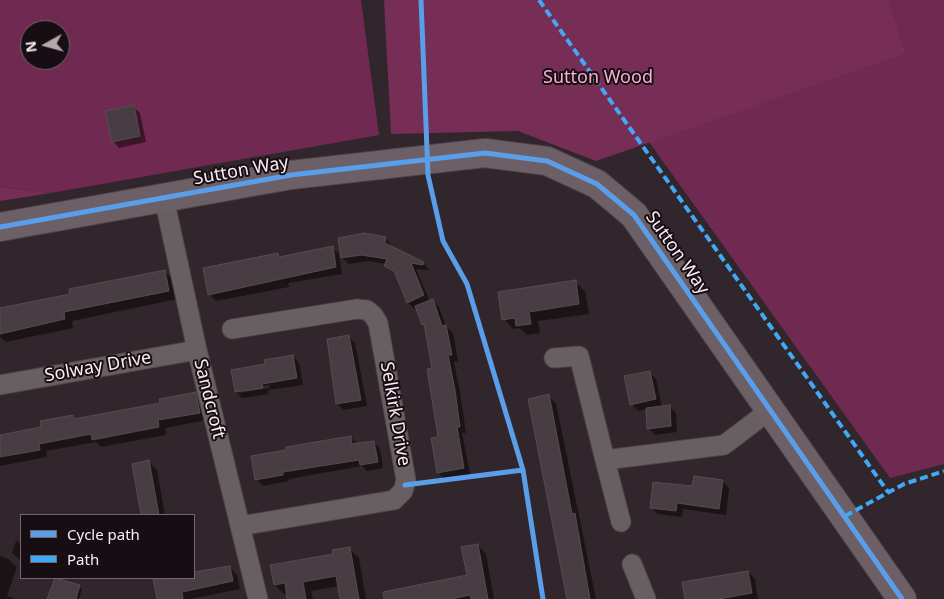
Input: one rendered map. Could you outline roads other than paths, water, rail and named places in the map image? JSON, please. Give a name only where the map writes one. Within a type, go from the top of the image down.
[{"type":"street","name":"Sutton Way","points":[[0,227],[291,176],[485,153],[547,161],[596,184],[634,215],[902,599]]},
{"type":"street","name":"Sandcroft","points":[[164,198],[197,350],[258,599]]},
{"type":"street","name":"Selkirk Drive","points":[[232,329],[357,309],[366,310],[373,314],[378,323],[406,480],[403,491],[394,500],[240,526]]},
{"type":"street","name":"Solway Drive","points":[[0,385],[197,350]]},
{"type":"street","points":[[554,358],[579,356],[621,522]]},
{"type":"street","points":[[605,460],[724,445],[770,410]]},
{"type":"street","points":[[632,564],[646,599]]},
{"type":"park label","name":"Sutton Wood","points":[[598,78]]}]
